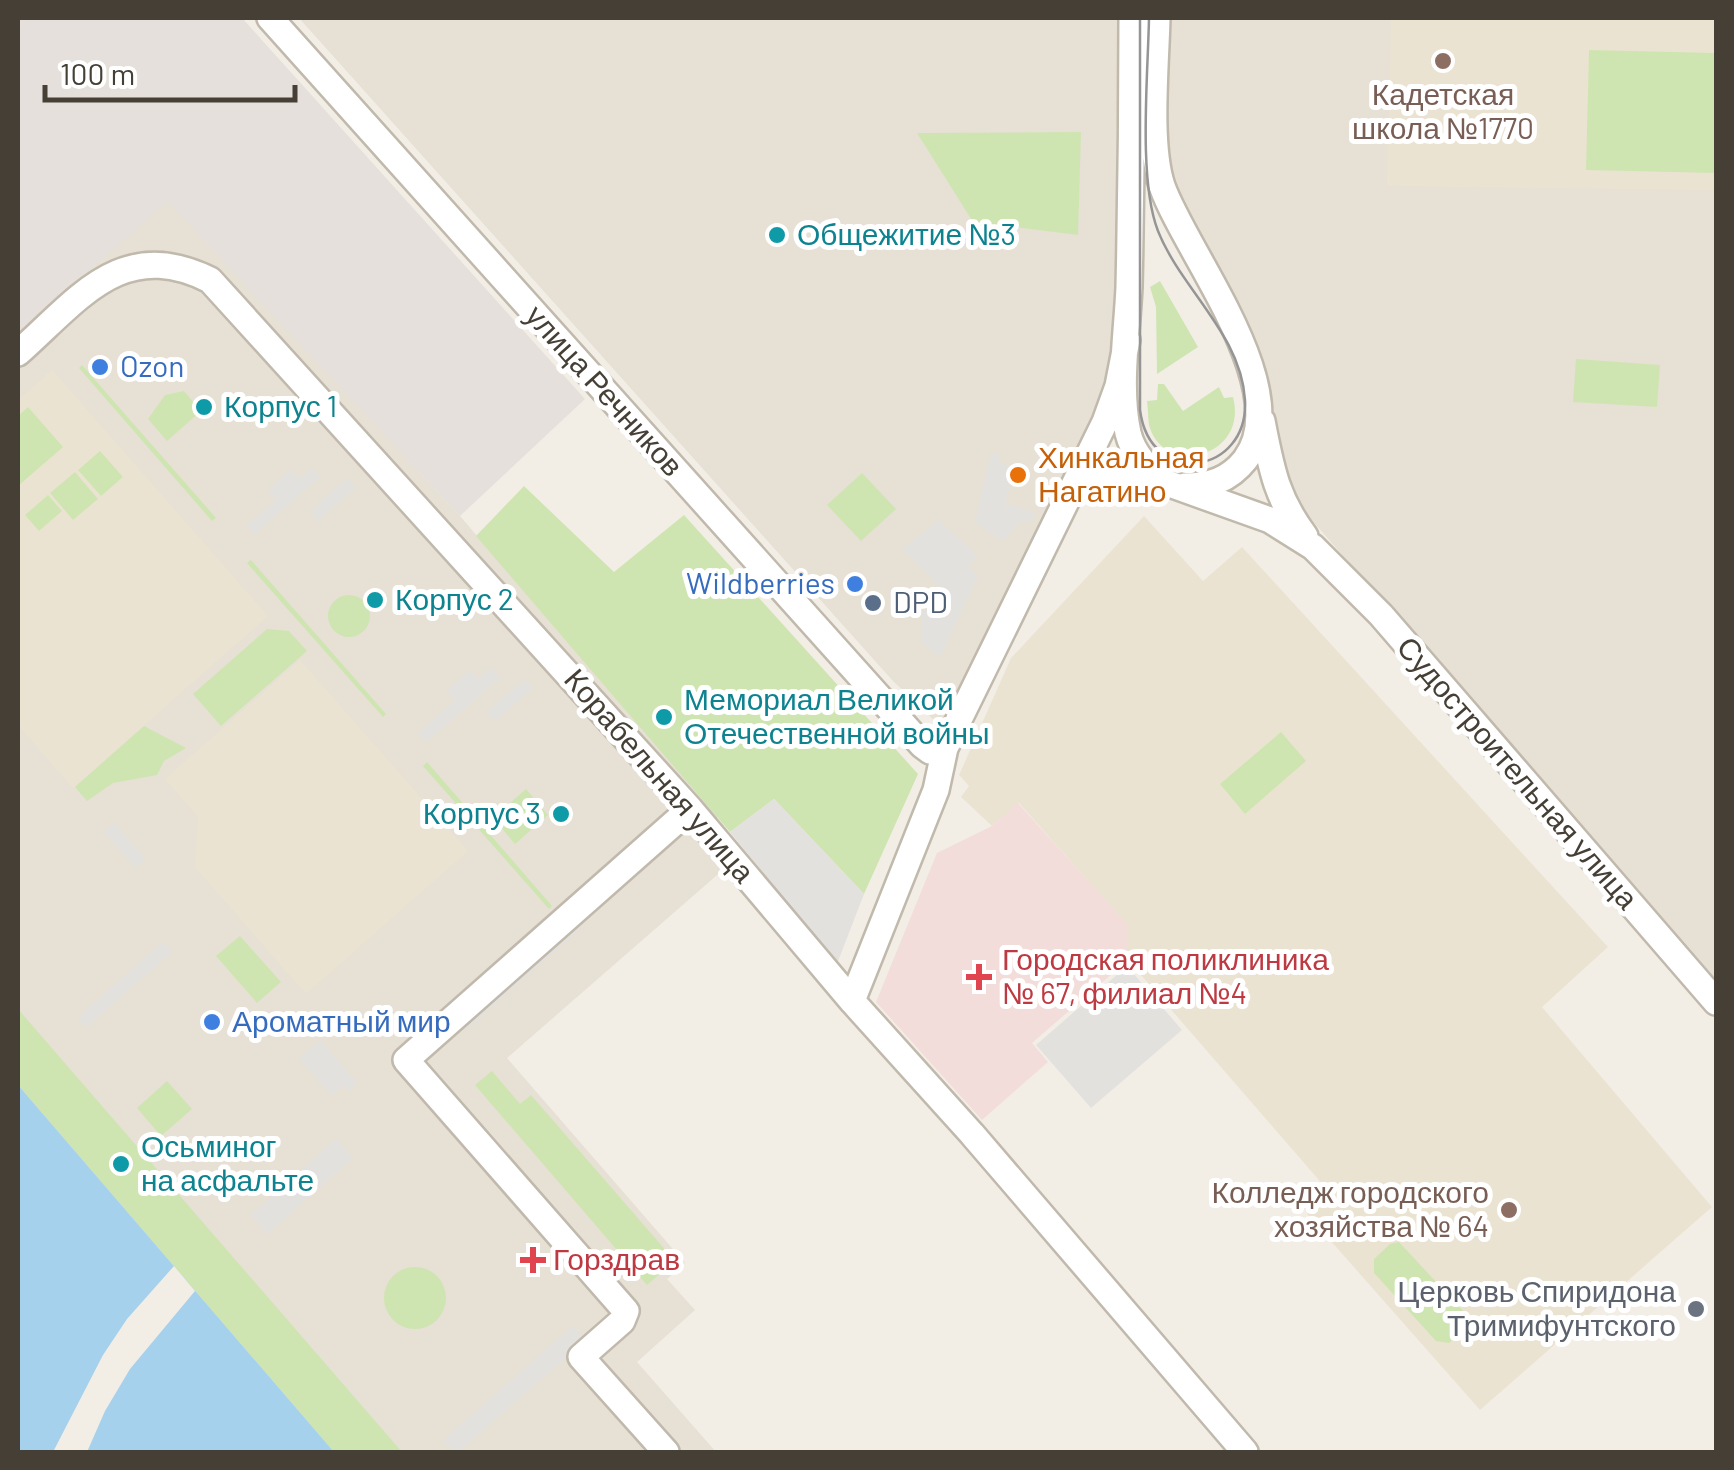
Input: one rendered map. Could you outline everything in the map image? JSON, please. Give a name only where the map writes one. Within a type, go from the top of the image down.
[{"type":"street","name":"улица Речников","points":[[270,18],[922,745],[930,751],[946,748]]},
{"type":"street","points":[[1132,18],[1127,340],[1128,432],[1133,448],[1147,468],[1172,484],[1270,520],[1313,548]]},
{"type":"street","points":[[1157,18],[1156,148],[1161,184],[1230,313],[1250,368],[1277,492],[1313,548]]},
{"type":"street","points":[[1131,217],[1148,200],[1171,205]]},
{"type":"street","name":"Корабельная улица","points":[[18,353],[96,283],[130,267],[158,263],[185,268],[210,280],[690,809],[852,1001],[1246,1452]]},
{"type":"street","points":[[852,1001],[936,790],[946,748],[1105,422],[1118,386],[1127,340]]},
{"type":"street","points":[[1068,496],[1086,481],[1107,476],[1204,486],[1222,481],[1251,452],[1260,411]]},
{"type":"street","name":"Судостроительная улица","points":[[1313,548],[1382,615],[1716,1002]]},
{"type":"street","points":[[666,1452],[582,1357],[622,1321],[626,1310],[406,1060],[690,809]]},
{"type":"shaded area","points":[[18,18],[242,18],[585,399],[460,516],[168,202],[18,332]]},
{"type":"shaded area","points":[[299,18],[1125,18],[1120,323],[1104,403],[945,726],[893,681]]},
{"type":"shaded area","points":[[1162,18],[1716,18],[1716,985],[1297,503],[1288,482],[1279,429],[1254,342],[1168,167]]},
{"type":"shaded area","points":[[1391,18],[1716,18],[1716,190],[1387,186]]},
{"type":"shaded area","points":[[168,201],[460,516],[718,816],[696,836],[724,869],[507,1058],[685,1263],[667,1279],[695,1310],[637,1362],[716,1452],[334,1452],[18,1085],[18,332]]},
{"type":"shaded area","points":[[52,370],[268,616],[73,788],[18,725],[18,400]]},
{"type":"shaded area","points":[[991,453],[1000,453],[999,463],[1015,467],[1005,504],[1034,512],[1031,522],[1019,522],[1002,541],[975,522]]},
{"type":"shaded area","points":[[312,468],[320,477],[255,534],[247,525],[276,500],[268,490],[291,469],[299,479]]},
{"type":"shaded area","points":[[348,478],[356,487],[318,521],[310,511]]},
{"type":"shaded area","points":[[1144,516],[1203,581],[1242,547],[1608,947],[1542,1007],[1712,1207],[1480,1410],[1307,1214],[1331,1194],[1128,960],[1127,925],[1019,803],[992,826],[961,797],[969,786],[959,775],[1011,658]]},
{"type":"shaded area","points":[[939,520],[978,557],[968,566],[978,576],[940,657],[922,642],[921,612],[938,602],[938,585],[902,549]]},
{"type":"shaded area","points":[[300,660],[468,851],[306,994],[195,867],[198,817],[165,779]]},
{"type":"shaded area","points":[[491,668],[500,678],[426,742],[418,733],[455,700],[447,690],[470,670],[479,679]]},
{"type":"shaded area","points":[[525,679],[533,688],[495,721],[486,712]]},
{"type":"shaded area","points":[[774,799],[864,894],[837,964],[730,832]]},
{"type":"shaded area","points":[[1018,803],[1128,925],[1128,960],[1032,1043],[1048,1062],[982,1120],[876,1002],[937,853],[992,826]]},
{"type":"shaded area","points":[[114,823],[146,859],[136,868],[104,832]]},
{"type":"shaded area","points":[[574,918],[582,927],[466,1030],[458,1021]]},
{"type":"shaded area","points":[[163,942],[172,952],[86,1027],[77,1018]]},
{"type":"shaded area","points":[[1127,966],[1182,1030],[1091,1108],[1036,1045]]},
{"type":"shaded area","points":[[320,1040],[357,1083],[348,1091],[343,1086],[332,1096],[299,1058]]},
{"type":"shaded area","points":[[336,1139],[353,1158],[267,1234],[251,1215]]},
{"type":"shaded area","points":[[573,1326],[585,1341],[458,1452],[443,1440]]},
{"type":"green space","points":[[1589,50],[1716,53],[1716,173],[1586,170]]},
{"type":"green space","points":[[1081,132],[1078,235],[973,222],[917,133]]},
{"type":"green space","points":[[1160,281],[1198,347],[1157,374],[1156,307],[1150,287]]},
{"type":"green space","points":[[1576,359],[1660,365],[1657,407],[1573,402]]},
{"type":"green space","points":[[82,365],[216,518],[212,521],[79,368]]},
{"type":"green space","points":[[1158,384],[1164,384],[1183,411],[1219,387],[1224,398],[1233,397],[1235,418],[1229,435],[1202,454],[1170,452],[1157,442],[1149,425],[1147,401],[1157,400]]},
{"type":"green space","points":[[184,391],[201,411],[167,441],[148,419],[165,395]]},
{"type":"green space","points":[[28,407],[63,447],[18,486],[18,416]]},
{"type":"green space","points":[[100,451],[123,477],[101,496],[78,470]]},
{"type":"green space","points":[[75,472],[98,499],[73,520],[50,493]]},
{"type":"green space","points":[[862,473],[896,509],[861,541],[827,505]]},
{"type":"green space","points":[[524,486],[614,572],[684,515],[918,774],[864,894],[774,799],[730,832],[476,536]]},
{"type":"green space","points":[[48,495],[62,511],[39,531],[25,515]]},
{"type":"green space","points":[[251,560],[386,714],[383,717],[247,563]]},
{"type":"green space","points":[[349,595],[364,601],[370,616],[364,631],[349,637],[334,631],[328,616],[334,601]]},
{"type":"green space","points":[[267,629],[289,631],[307,651],[221,726],[193,694]]},
{"type":"green space","points":[[144,726],[186,748],[164,761],[157,775],[113,783],[87,801],[75,787]]},
{"type":"green space","points":[[1281,732],[1306,761],[1245,814],[1220,784]]},
{"type":"green space","points":[[427,762],[552,906],[549,909],[423,766]]},
{"type":"green space","points":[[526,789],[548,815],[515,844],[493,818]]},
{"type":"green space","points":[[240,936],[281,982],[257,1003],[216,956]]},
{"type":"green space","points":[[18,1009],[402,1452],[334,1452],[18,1085]]},
{"type":"green space","points":[[492,1071],[520,1104],[531,1095],[675,1261],[647,1285],[475,1085]]},
{"type":"green space","points":[[167,1081],[192,1109],[161,1136],[137,1108]]},
{"type":"green space","points":[[1399,1242],[1466,1314],[1466,1328],[1449,1343],[1436,1341],[1374,1273],[1374,1259],[1390,1244]]},
{"type":"green space","points":[[415,1267],[437,1276],[446,1298],[437,1320],[415,1329],[393,1320],[384,1298],[393,1276]]},
{"type":"water","points":[[18,1085],[334,1452],[18,1452]]},
{"type":"pier","points":[[174,1266],[195,1291],[130,1369],[87,1452],[53,1452],[103,1355],[127,1319]]},
{"type":"tram line","points":[[1140,18],[1140,410],[1148,435],[1161,452],[1179,461],[1198,463],[1216,457],[1232,444],[1242,425],[1245,400],[1233,354],[1168,252],[1152,210],[1146,156],[1149,18]]},
{"type":"place","name":"Кадетская школа №1770","points":[[1443,61]]},
{"type":"place","name":"Общежитие №3","points":[[777,235]]},
{"type":"place","name":"Ozon","points":[[100,367]]},
{"type":"place","name":"Корпус 1","points":[[204,407]]},
{"type":"place","name":"Хинкальная Нагатино","points":[[1018,475]]},
{"type":"place","name":"Wildberries","points":[[855,584]]},
{"type":"place","name":"Корпус 2","points":[[375,600]]},
{"type":"place","name":"DPD","points":[[873,603]]},
{"type":"place","name":"Мемориал Великой Отечественной войны","points":[[664,717]]},
{"type":"place","name":"Корпус 3","points":[[561,814]]},
{"type":"place","name":"Городская поликлиника № 67, филиал №4","points":[[979,977]]},
{"type":"place","name":"Ароматный мир","points":[[212,1022]]},
{"type":"place","name":"Осьминог на асфальте","points":[[121,1164]]},
{"type":"place","name":"Колледж городского хозяйства № 64","points":[[1509,1210]]},
{"type":"place","name":"Горздрав","points":[[533,1260]]},
{"type":"place","name":"Церковь Спиридона Тримифунтского","points":[[1696,1309]]}]
